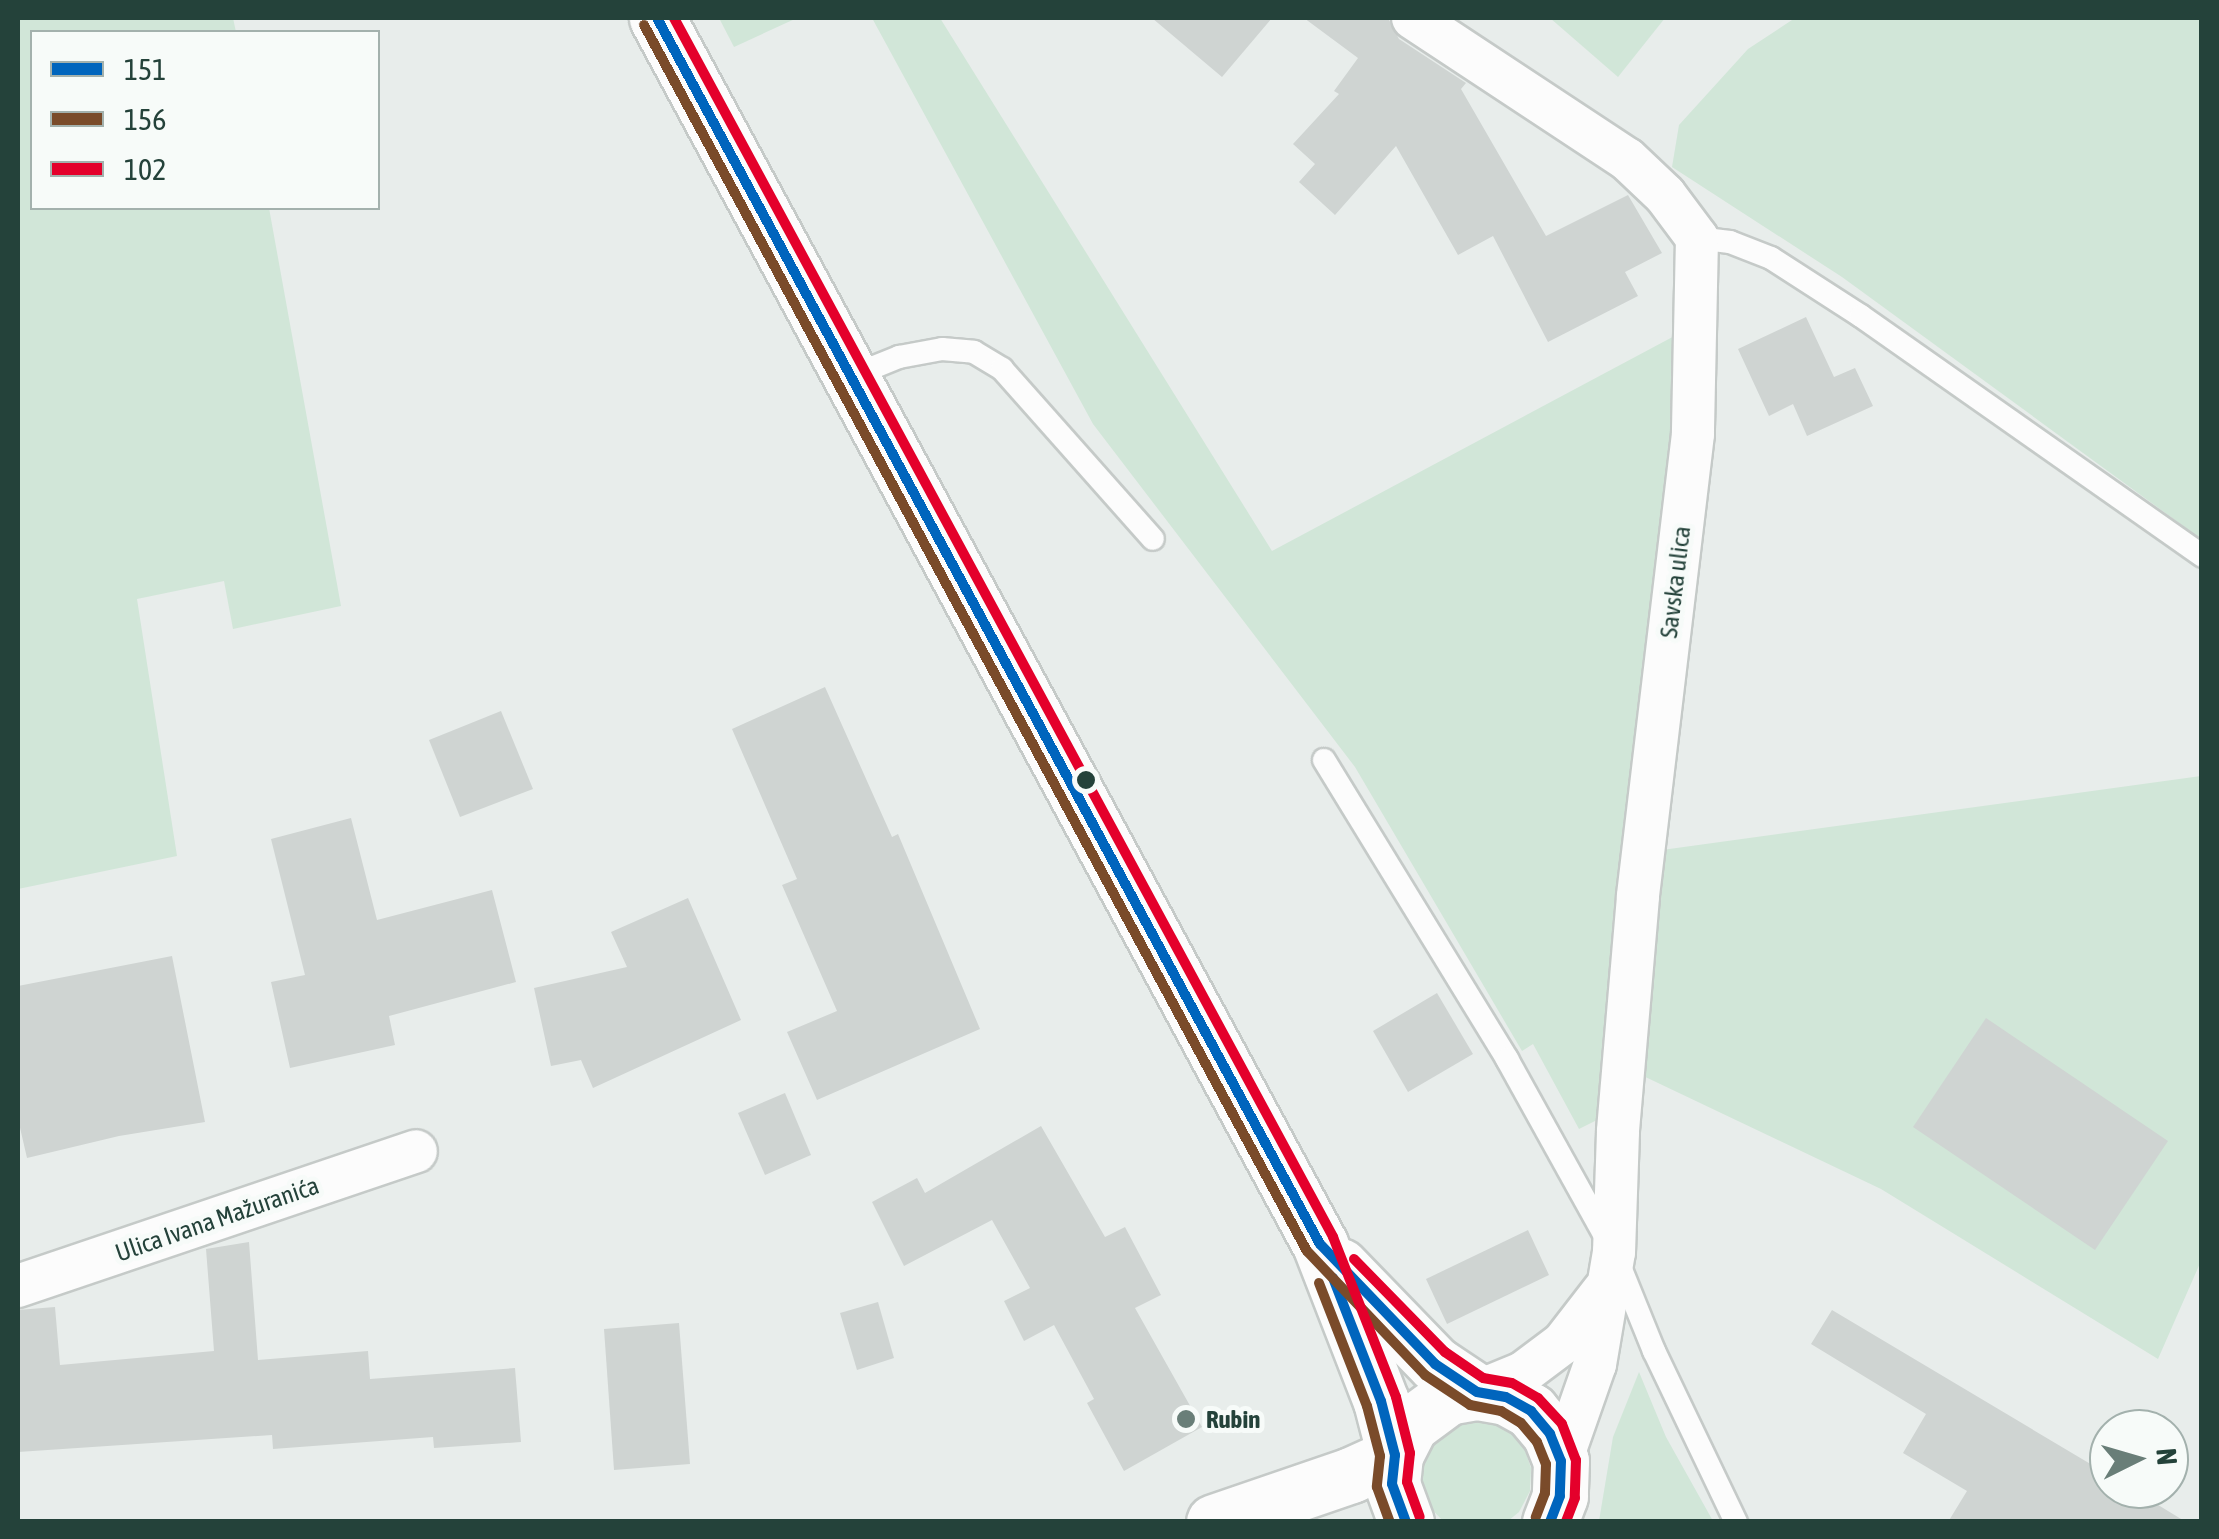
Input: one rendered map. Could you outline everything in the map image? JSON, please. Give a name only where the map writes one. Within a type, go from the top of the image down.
[{"type":"main road","points":[[657,18],[1320,1244],[1382,1401],[1395,1454],[1392,1484],[1406,1522]]},
{"type":"main road","points":[[1320,1244],[1434,1364],[1477,1392],[1506,1398],[1531,1411],[1550,1434],[1561,1461],[1560,1496],[1550,1522]]},
{"type":"main road","points":[[1214,1522],[1351,1475],[1395,1454],[1410,1425],[1432,1405],[1477,1392]]},
{"type":"street","points":[[1414,18],[1627,159],[1666,195],[1697,238]]},
{"type":"street","name":"Savska ulica","points":[[1561,1461],[1596,1364],[1611,1269],[1638,896],[1693,434],[1697,238]]},
{"type":"street","name":"Ulica Ivana Mažuranića","points":[[18,1286],[416,1151]]},
{"type":"street","points":[[1477,1392],[1523,1372],[1562,1343],[1588,1316],[1611,1269]]},
{"type":"lane","points":[[1697,238],[1730,242],[1772,258],[1878,327],[2202,556]]},
{"type":"lane","points":[[852,376],[899,356],[942,349],[974,352],[1002,368],[1152,539]]},
{"type":"lane","points":[[1324,760],[1507,1059],[1644,1329],[1736,1522]]},
{"type":"green space","points":[[18,18],[233,18],[236,30],[30,30],[30,210],[269,210],[341,606],[233,629],[224,581],[137,599],[177,856],[18,889]]},
{"type":"green space","points":[[719,18],[797,18],[734,47]]},
{"type":"green space","points":[[872,18],[940,18],[1272,551],[1680,333],[1677,434],[1601,1118],[1579,1129],[1533,1044],[1522,1051],[1355,767],[1093,424]]},
{"type":"green space","points":[[1550,18],[1665,18],[1618,77]]},
{"type":"green space","points":[[1795,18],[2201,18],[2201,539],[1842,277],[1672,167],[1679,125],[1748,49]]},
{"type":"green space","points":[[2201,776],[2201,1261],[2158,1359],[1881,1189],[1637,1073],[1662,850]]},
{"type":"green space","points":[[1639,1372],[1666,1437],[1713,1521],[1599,1521],[1613,1437]]},
{"type":"green space","points":[[1487,1421],[1508,1430],[1524,1447],[1531,1468],[1530,1491],[1519,1512],[1508,1521],[1443,1521],[1425,1502],[1420,1483],[1421,1462],[1430,1443],[1445,1429],[1464,1422]]},
{"type":"building","points":[[1152,18],[1272,18],[1222,77]]},
{"type":"building","points":[[1304,18],[1388,18],[1399,39],[1466,83],[1461,89],[1546,236],[1628,195],[1662,253],[1625,272],[1638,296],[1548,342],[1493,236],[1458,255],[1396,146],[1335,215],[1299,182],[1315,164],[1293,144],[1339,94],[1334,91],[1358,58]]},
{"type":"building","points":[[1806,317],[1834,377],[1855,368],[1873,406],[1807,436],[1793,404],[1769,416],[1738,349]]},
{"type":"building","points":[[825,687],[892,837],[898,834],[980,1029],[817,1100],[787,1032],[837,1011],[782,885],[797,879],[732,729]]},
{"type":"building","points":[[501,711],[533,789],[460,817],[429,740]]},
{"type":"building","points":[[351,818],[377,920],[492,890],[516,982],[389,1016],[395,1045],[290,1068],[271,982],[305,975],[271,839]]},
{"type":"building","points":[[688,898],[741,1020],[593,1088],[581,1060],[551,1066],[534,988],[627,967],[611,932]]},
{"type":"building","points":[[172,956],[205,1122],[119,1136],[27,1158],[18,1119],[18,986]]},
{"type":"building","points":[[1437,993],[1473,1054],[1408,1092],[1373,1031]]},
{"type":"building","points":[[1986,1018],[2168,1141],[2095,1250],[1913,1127]]},
{"type":"building","points":[[785,1093],[811,1155],[765,1175],[738,1113]]},
{"type":"building","points":[[1041,1126],[1105,1237],[1125,1227],[1161,1295],[1135,1308],[1202,1427],[1124,1471],[1087,1403],[1094,1399],[1054,1325],[1024,1341],[1004,1301],[1030,1288],[992,1220],[904,1266],[872,1202],[917,1178],[925,1193]]},
{"type":"building","points":[[1528,1230],[1549,1275],[1447,1324],[1426,1279]]},
{"type":"building","points":[[249,1242],[258,1360],[368,1351],[370,1379],[515,1368],[521,1442],[434,1448],[433,1437],[273,1449],[272,1435],[18,1452],[18,1310],[55,1307],[60,1365],[214,1351],[206,1249]]},
{"type":"building","points":[[878,1302],[894,1358],[857,1370],[840,1313]]},
{"type":"building","points":[[1832,1310],[2089,1463],[2089,1509],[2165,1509],[2186,1522],[1948,1522],[1967,1491],[1903,1453],[1926,1414],[1811,1344]]},
{"type":"building","points":[[679,1323],[690,1464],[614,1470],[604,1329]]},
{"type":"transit line","name":"151","points":[[657,18],[1320,1244],[1435,1364],[1477,1392],[1506,1397],[1531,1411],[1550,1434],[1561,1461],[1560,1496],[1550,1522]]},
{"type":"transit line","name":"102","points":[[674,18],[1333,1237],[1396,1397],[1410,1453],[1407,1482],[1420,1517]]},
{"type":"transit line","name":"156","points":[[644,25],[1307,1251],[1425,1375],[1470,1405],[1501,1411],[1521,1423],[1537,1442],[1546,1464],[1545,1493],[1536,1517]]},
{"type":"transit line","name":"102","points":[[1354,1259],[1445,1352],[1483,1378],[1512,1383],[1538,1398],[1562,1424],[1576,1460],[1575,1498],[1566,1522]]},
{"type":"transit line","name":"151","points":[[1333,1278],[1381,1401],[1395,1455],[1392,1484],[1406,1522]]},
{"type":"transit line","name":"156","points":[[1319,1283],[1367,1406],[1380,1456],[1377,1487],[1390,1522]]},
{"type":"place","name":"Rubin","points":[[1186,1419]]}]
